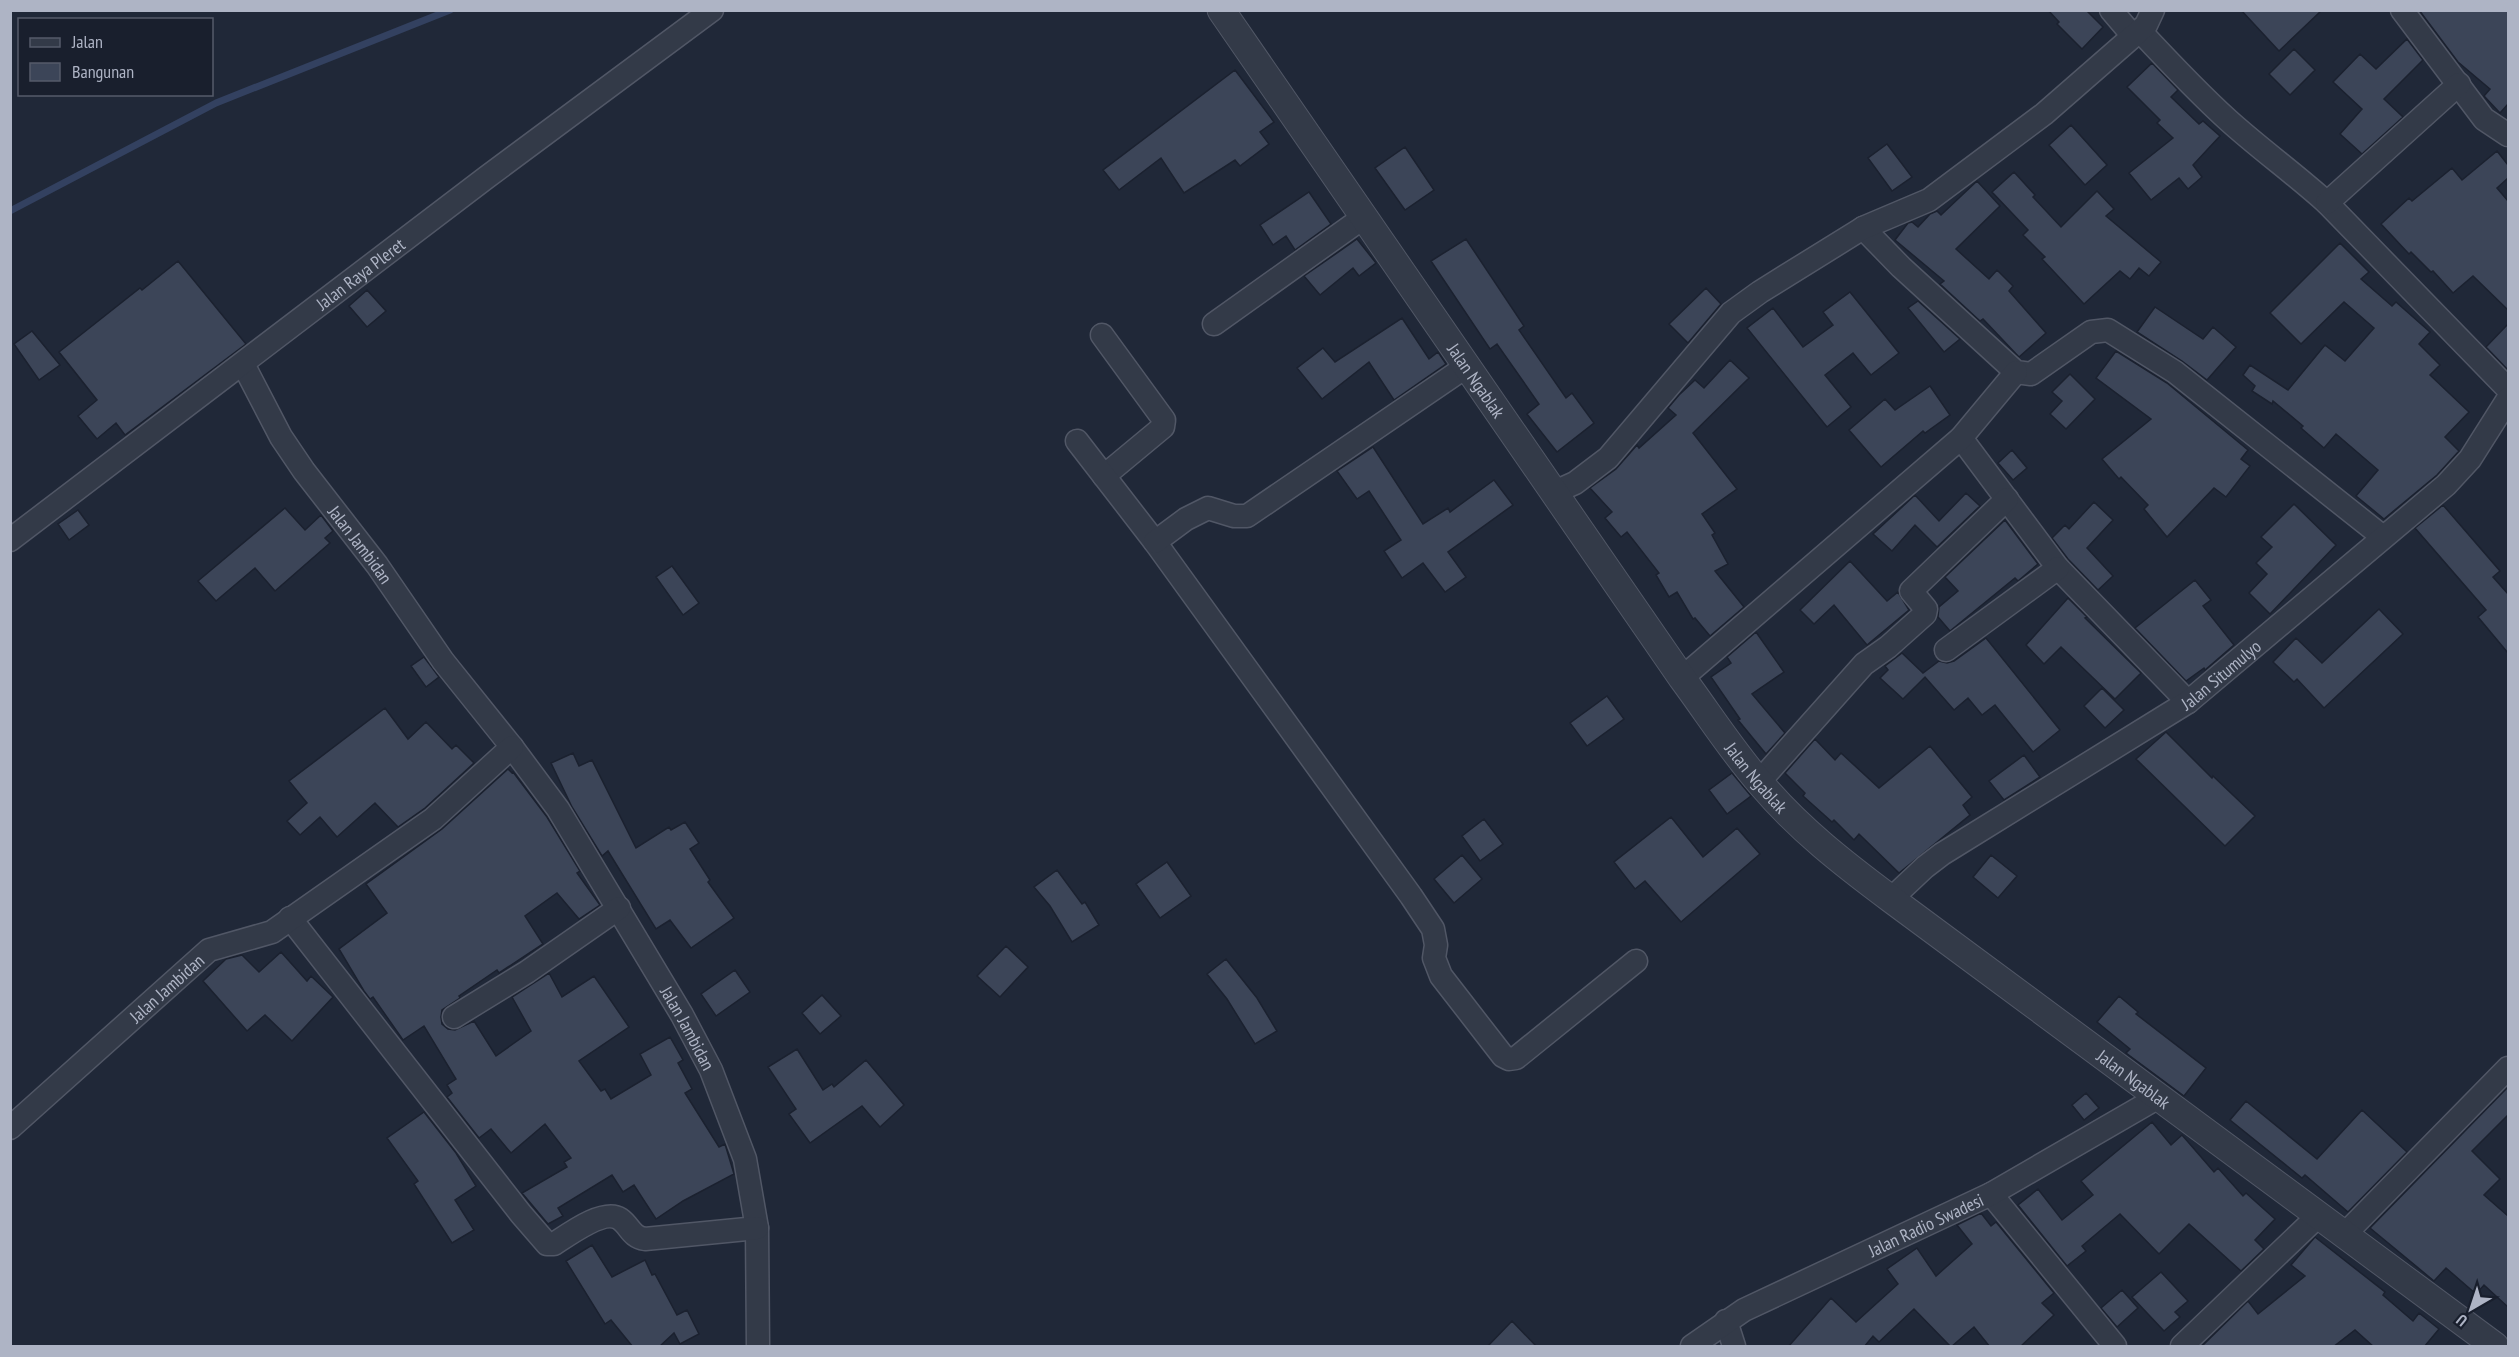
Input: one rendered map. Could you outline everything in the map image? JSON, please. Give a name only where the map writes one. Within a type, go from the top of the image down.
[{"type":"street","name":"Jalan Raya Pleret","points":[[10,540],[487,177],[712,10]]},
{"type":"street","name":"Jalan Ngablak","points":[[1221,10],[1682,678],[1759,782],[1814,839],[1891,899],[2495,1347]]},
{"type":"street","points":[[2111,10],[2229,122],[2299,177],[2327,203],[2508,389]]},
{"type":"street","points":[[1555,492],[1575,483],[1608,458],[1731,314],[1760,292],[1863,228],[1929,200],[2044,114],[2146,25],[2153,10]]},
{"type":"street","points":[[2402,10],[2484,119],[2502,132],[2508,150]]},
{"type":"street","points":[[2327,203],[2459,84]]},
{"type":"street","points":[[1214,324],[1364,217]]},
{"type":"street","points":[[1863,228],[1901,267],[2016,372],[2031,374],[2091,332],[2108,330],[2175,372],[2383,537]]},
{"type":"street","points":[[1102,335],[1164,420],[1163,427],[1104,476]]},
{"type":"street","name":"Jalan Jambidan","points":[[243,364],[281,437],[304,471],[377,565],[443,661],[558,809],[682,1015],[711,1070],[745,1160],[757,1228],[758,1347]]},
{"type":"street","points":[[1155,542],[1186,519],[1208,508],[1234,516],[1247,516],[1467,366]]},
{"type":"street","points":[[1682,678],[1961,438],[2016,372]]},
{"type":"street","name":"Jalan Situmulyo","points":[[1891,899],[1942,854],[2188,702],[2460,472],[2481,445],[2508,399]]},
{"type":"street","points":[[1961,438],[2058,568],[2188,702]]},
{"type":"street","points":[[1077,441],[1155,542],[1411,896],[1433,930],[1436,945],[1434,958],[1442,976],[1503,1056],[1509,1059],[1516,1058],[1636,960]]},
{"type":"street","points":[[1759,782],[1864,664],[1925,614],[1926,609],[1911,591],[2007,499]]},
{"type":"street","points":[[1946,650],[2058,568]]},
{"type":"street","name":"Jalan Jambidan","points":[[10,1128],[209,950],[272,932],[433,819],[512,747]]},
{"type":"street","points":[[454,1017],[527,972],[619,908]]},
{"type":"street","points":[[290,918],[521,1214],[547,1244],[554,1244],[598,1218],[606,1216],[620,1219],[633,1235],[645,1239],[757,1228]]},
{"type":"street","points":[[2344,1235],[2508,1068]]},
{"type":"street","name":"Jalan Radio Swadesi","points":[[1692,1347],[1726,1321],[1765,1299],[1991,1194],[2157,1098]]},
{"type":"street","points":[[1991,1194],[2115,1347]]},
{"type":"street","points":[[2182,1347],[2317,1216]]},
{"type":"street","points":[[1726,1321],[1734,1347]]},
{"type":"building","points":[[2048,10],[2086,10],[2103,27],[2082,49],[2057,24],[2059,22]]},
{"type":"building","points":[[2241,10],[2322,10],[2279,51]]},
{"type":"building","points":[[2419,10],[2508,10],[2508,104],[2500,113],[2484,96],[2490,89],[2458,62]]},
{"type":"building","points":[[2407,39],[2423,60],[2384,99],[2403,117],[2362,154],[2340,134],[2362,109],[2333,82],[2360,54],[2376,69]]},
{"type":"building","points":[[2294,49],[2315,70],[2290,95],[2269,74]]},
{"type":"building","points":[[2152,63],[2178,90],[2171,97],[2199,124],[2203,121],[2220,136],[2193,165],[2202,177],[2188,189],[2179,178],[2151,200],[2129,173],[2173,138],[2157,123],[2160,120],[2127,87]]},
{"type":"building","points":[[1235,70],[1274,122],[1260,132],[1269,144],[1240,166],[1235,160],[1184,193],[1161,158],[1119,190],[1103,170]]},
{"type":"building","points":[[2071,125],[2107,165],[2085,185],[2049,145]]},
{"type":"building","points":[[1887,144],[1912,177],[1892,191],[1868,158]]},
{"type":"building","points":[[1405,147],[1434,190],[1405,210],[1375,168]]},
{"type":"building","points":[[2497,151],[2508,165],[2508,178],[2497,188],[2508,201],[2508,310],[2473,276],[2453,293],[2433,271],[2431,272],[2411,252],[2409,254],[2381,224],[2409,198],[2412,201],[2452,168],[2462,180]]},
{"type":"building","points":[[2014,172],[2061,227],[2097,191],[2114,209],[2106,216],[2161,262],[2149,276],[2139,268],[2130,279],[2120,271],[2084,304],[2042,259],[2045,257],[2023,235],[2028,230],[1992,192]]},
{"type":"building","points":[[1977,181],[2000,206],[1956,249],[1989,279],[1997,270],[2013,286],[2009,291],[2046,333],[2019,357],[1983,319],[1980,321],[1940,284],[1944,281],[1895,240],[1908,223],[1912,222],[1918,227],[1930,214],[1937,211],[1941,215]]},
{"type":"building","points":[[1309,192],[1331,224],[1295,250],[1286,236],[1273,245],[1260,225]]},
{"type":"building","points":[[1357,239],[1376,263],[1359,276],[1353,268],[1320,295],[1304,276]]},
{"type":"building","points":[[1466,239],[1524,326],[1519,330],[1566,398],[1572,393],[1594,423],[1557,452],[1527,414],[1539,404],[1497,344],[1490,349],[1431,261]]},
{"type":"building","points":[[2340,243],[2369,272],[2361,279],[2392,306],[2396,302],[2430,332],[2419,344],[2440,365],[2430,375],[2469,412],[2445,437],[2459,451],[2437,475],[2384,519],[2356,496],[2378,470],[2336,434],[2324,448],[2301,428],[2303,426],[2273,401],[2272,404],[2252,391],[2255,386],[2243,375],[2250,365],[2288,390],[2325,345],[2345,361],[2374,328],[2344,302],[2301,344],[2270,313]]},
{"type":"building","points":[[178,261],[246,344],[125,435],[116,423],[97,439],[78,416],[97,400],[59,352]]},
{"type":"building","points":[[1706,288],[1721,304],[1688,343],[1669,324]]},
{"type":"building","points":[[367,290],[386,311],[367,327],[349,306]]},
{"type":"building","points":[[1850,292],[1899,353],[1871,375],[1853,353],[1825,375],[1851,407],[1827,427],[1747,328],[1773,308],[1803,347],[1833,325],[1823,312]]},
{"type":"building","points":[[1918,301],[1960,339],[1944,352],[1908,308]]},
{"type":"building","points":[[2155,307],[2203,339],[2213,327],[2236,347],[2207,380],[2137,332]]},
{"type":"building","points":[[1402,318],[1429,359],[1438,352],[1446,364],[1394,400],[1369,362],[1322,399],[1297,368],[1323,348],[1335,362]]},
{"type":"building","points":[[2508,324],[2508,370],[2486,347]]},
{"type":"building","points":[[32,331],[60,365],[39,380],[14,344]]},
{"type":"building","points":[[2116,351],[2167,383],[2248,450],[2241,459],[2250,466],[2226,497],[2214,488],[2167,537],[2144,509],[2148,505],[2121,477],[2119,479],[2102,459],[2151,419],[2096,378]]},
{"type":"building","points":[[1730,360],[1749,378],[1693,433],[1737,489],[1702,514],[1715,533],[1712,535],[1728,564],[1715,571],[1744,607],[1710,636],[1695,618],[1693,619],[1677,592],[1669,597],[1656,575],[1659,573],[1627,532],[1621,537],[1605,518],[1612,512],[1590,488],[1616,469],[1637,445],[1639,448],[1676,415],[1668,408],[1695,380],[1704,388]]},
{"type":"building","points":[[2070,374],[2095,399],[2066,429],[2050,414],[2062,401],[2052,392]]},
{"type":"building","points":[[1930,386],[1950,415],[1925,433],[1923,431],[1881,467],[1849,430],[1885,399],[1895,410]]},
{"type":"building","points":[[1373,447],[1423,524],[1448,508],[1450,512],[1494,480],[1513,505],[1448,552],[1466,577],[1445,592],[1423,563],[1402,578],[1384,551],[1401,540],[1369,491],[1357,499],[1337,471]]},
{"type":"building","points":[[2012,450],[2027,468],[2013,480],[1998,463]]},
{"type":"building","points":[[1966,493],[1980,506],[1937,547],[1915,525],[1892,551],[1873,534],[1915,495],[1939,521]]},
{"type":"building","points":[[2094,502],[2113,520],[2087,548],[2113,576],[2098,590],[2068,559],[2052,538],[2065,525],[2069,529]]},
{"type":"building","points":[[2294,504],[2336,545],[2270,614],[2249,593],[2267,574],[2256,563],[2272,547],[2261,537]]},
{"type":"building","points":[[2443,505],[2500,571],[2493,577],[2508,594],[2508,653],[2478,617],[2486,610],[2415,528]]},
{"type":"building","points":[[285,508],[305,530],[321,515],[333,531],[325,538],[330,543],[275,591],[255,568],[216,601],[198,581]]},
{"type":"building","points":[[78,510],[89,525],[69,540],[58,524]]},
{"type":"building","points":[[2005,520],[2038,564],[2018,581],[2015,578],[1950,631],[1938,617],[1939,607],[1958,591],[1945,577]]},
{"type":"building","points":[[1850,561],[1887,601],[1898,592],[1909,610],[1867,645],[1834,605],[1814,624],[1800,610]]},
{"type":"building","points":[[672,566],[699,603],[683,615],[656,577]]},
{"type":"building","points":[[2195,580],[2211,600],[2203,606],[2234,645],[2205,670],[2204,668],[2186,681],[2135,628]]},
{"type":"building","points":[[2068,598],[2141,673],[2115,699],[2061,647],[2044,664],[2026,645]]},
{"type":"building","points":[[2379,609],[2403,634],[2324,708],[2297,679],[2294,682],[2273,662],[2296,638],[2322,663]]},
{"type":"building","points":[[1756,632],[1784,672],[1752,694],[1785,733],[1766,754],[1738,720],[1740,719],[1711,677],[1731,663],[1727,657]]},
{"type":"building","points":[[1986,638],[2060,730],[2033,752],[1995,705],[1982,715],[1968,698],[1954,710],[1925,677],[1903,699],[1880,678],[1888,670],[1885,666],[1902,653],[1923,673],[1939,661],[1947,663],[1954,661]]},
{"type":"building","points":[[424,657],[439,677],[426,687],[411,666]]},
{"type":"building","points":[[2102,688],[2124,710],[2105,728],[2084,706]]},
{"type":"building","points":[[1607,696],[1624,719],[1587,746],[1570,723]]},
{"type":"building","points":[[385,708],[408,739],[426,722],[452,749],[456,745],[474,763],[425,808],[398,827],[375,803],[337,837],[320,817],[300,835],[287,821],[307,803],[289,781]]},
{"type":"building","points":[[2166,732],[2212,778],[2213,776],[2255,816],[2225,846],[2136,759]]},
{"type":"building","points":[[1815,739],[1835,760],[1841,753],[1879,788],[1930,746],[1972,797],[1963,805],[1970,815],[1899,873],[1859,834],[1854,840],[1834,820],[1832,822],[1803,796],[1805,793],[1785,773]]},
{"type":"building","points":[[573,753],[579,766],[592,760],[636,848],[669,827],[671,830],[685,822],[699,843],[690,849],[710,880],[708,882],[734,918],[691,948],[670,920],[656,929],[608,851],[602,856],[572,807],[551,763]]},
{"type":"building","points":[[2024,755],[2040,777],[2004,800],[1989,781]]},
{"type":"building","points":[[508,769],[513,772],[547,817],[580,871],[577,873],[600,905],[579,919],[557,893],[525,916],[543,944],[499,973],[497,970],[459,996],[460,998],[442,1010],[442,1024],[448,1029],[455,1030],[474,1021],[496,1056],[531,1031],[512,997],[549,973],[562,997],[594,976],[629,1027],[579,1061],[601,1091],[605,1089],[611,1099],[651,1075],[640,1054],[670,1037],[683,1060],[678,1063],[692,1089],[685,1093],[719,1147],[725,1144],[734,1174],[683,1201],[656,1219],[634,1185],[623,1192],[612,1175],[558,1208],[563,1216],[548,1224],[522,1193],[567,1167],[564,1162],[571,1158],[545,1124],[511,1153],[491,1129],[479,1138],[447,1097],[452,1093],[447,1085],[456,1079],[424,1026],[403,1040],[373,997],[370,999],[364,991],[339,949],[387,913],[366,884],[442,829]]},
{"type":"building","points":[[1732,773],[1751,796],[1727,814],[1709,790]]},
{"type":"building","points":[[1671,817],[1703,857],[1737,828],[1760,854],[1681,922],[1645,881],[1635,889],[1614,862]]},
{"type":"building","points":[[1484,819],[1503,844],[1480,861],[1462,836]]},
{"type":"building","points":[[1462,855],[1482,879],[1454,903],[1434,879]]},
{"type":"building","points":[[1991,855],[2017,876],[1998,898],[1973,877]]},
{"type":"building","points":[[1167,862],[1191,896],[1160,918],[1136,884]]},
{"type":"building","points":[[1057,870],[1082,904],[1085,902],[1099,925],[1072,942],[1050,906],[1034,887]]},
{"type":"building","points":[[1006,946],[1028,967],[1000,997],[977,976]]},
{"type":"building","points":[[281,952],[307,981],[311,976],[333,997],[292,1041],[265,1015],[247,1031],[203,981],[226,959],[242,955],[259,972]]},
{"type":"building","points":[[1226,959],[1257,998],[1277,1031],[1255,1044],[1227,999],[1207,974]]},
{"type":"building","points":[[735,970],[750,992],[716,1016],[701,994]]},
{"type":"building","points":[[822,995],[841,1016],[820,1034],[802,1013]]},
{"type":"building","points":[[2119,996],[2138,1012],[2136,1014],[2206,1068],[2184,1096],[2126,1053],[2130,1049],[2097,1022]]},
{"type":"building","points":[[797,1049],[823,1090],[832,1084],[834,1087],[866,1060],[904,1105],[880,1127],[862,1106],[810,1143],[789,1114],[796,1109],[768,1067]]},
{"type":"building","points":[[2508,1087],[2508,1115],[2472,1151],[2500,1179],[2484,1195],[2508,1216],[2508,1307],[2484,1285],[2476,1294],[2446,1268],[2434,1281],[2370,1228]]},
{"type":"building","points":[[2086,1093],[2099,1108],[2084,1120],[2072,1105]]},
{"type":"building","points":[[2246,1101],[2317,1159],[2362,1110],[2407,1152],[2348,1212],[2305,1175],[2302,1178],[2230,1120]]},
{"type":"building","points":[[424,1112],[456,1153],[476,1186],[455,1200],[474,1230],[452,1243],[414,1184],[418,1181],[387,1138]]},
{"type":"building","points":[[2152,1122],[2171,1145],[2182,1135],[2214,1172],[2218,1168],[2243,1196],[2246,1193],[2275,1219],[2255,1240],[2264,1249],[2241,1271],[2189,1224],[2159,1254],[2120,1214],[2082,1246],[2086,1251],[2067,1266],[2018,1205],[2038,1189],[2062,1220],[2093,1195],[2081,1181]]},
{"type":"building","points":[[1981,1213],[1991,1226],[1996,1222],[2054,1293],[2042,1303],[2054,1315],[2020,1347],[1990,1347],[1974,1327],[1951,1347],[1914,1309],[1879,1342],[1873,1336],[1864,1347],[1788,1347],[1831,1298],[1856,1322],[1898,1284],[1887,1269],[1917,1248],[1936,1276],[1972,1244],[1957,1225]]},
{"type":"building","points":[[2315,1237],[2385,1292],[2383,1295],[2413,1321],[2419,1313],[2439,1329],[2424,1347],[2374,1347],[2355,1330],[2333,1347],[2201,1347],[2248,1301],[2258,1314],[2305,1276],[2291,1265]]},
{"type":"building","points":[[592,1245],[612,1277],[645,1260],[677,1315],[687,1310],[699,1334],[680,1344],[674,1333],[659,1347],[633,1347],[611,1320],[605,1324],[566,1261]]},
{"type":"building","points":[[2161,1272],[2188,1301],[2175,1312],[2180,1317],[2164,1331],[2132,1297]]},
{"type":"building","points":[[2122,1290],[2138,1308],[2117,1327],[2101,1308]]},
{"type":"building","points":[[1512,1321],[1537,1347],[1487,1347]]},
{"type":"waterway","points":[[10,211],[216,103],[450,10]]}]
